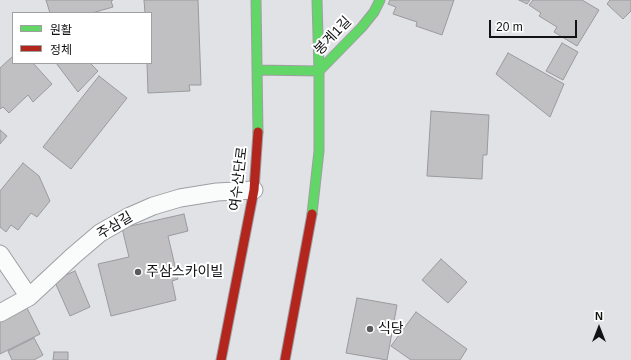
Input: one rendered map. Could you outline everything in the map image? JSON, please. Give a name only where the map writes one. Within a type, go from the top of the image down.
[{"type":"street","name":"여수산단로","points":[[221,360],[254,190],[258,139],[256,0]]},
{"type":"street","points":[[285,360],[308,236],[314,199],[319,151],[317,0]]},
{"type":"street","name":"봉계1길","points":[[319,71],[362,27],[374,12],[380,0]]},
{"type":"street","points":[[258,70],[319,71]]},
{"type":"lane","name":"주삼길","points":[[0,313],[28,297],[100,233],[128,217],[153,206],[180,198],[217,192],[254,190]]},
{"type":"lane","points":[[0,254],[28,297]]},
{"type":"building","points":[[46,0],[113,0],[111,1],[113,7],[96,12],[50,12]]},
{"type":"building","points":[[144,0],[198,0],[201,85],[189,85],[190,91],[148,93],[147,64],[152,64],[152,12],[145,12]]},
{"type":"building","points":[[390,0],[454,0],[442,35],[416,26],[417,22],[393,14],[396,7],[388,4]]},
{"type":"building","points":[[519,0],[530,0],[527,4]]},
{"type":"building","points":[[533,0],[582,0],[599,10],[577,46],[554,32],[557,27],[539,16],[541,13],[529,5]]},
{"type":"building","points":[[610,0],[631,0],[631,11],[623,19],[607,4]]},
{"type":"building","points":[[562,43],[578,52],[563,80],[546,71]]},
{"type":"building","points":[[508,53],[564,84],[550,117],[496,74]]},
{"type":"building","points":[[12,57],[12,64],[34,64],[52,84],[33,102],[28,95],[9,113],[3,107],[0,109],[0,68]]},
{"type":"building","points":[[57,64],[91,64],[98,71],[78,92]]},
{"type":"building","points":[[99,76],[127,98],[71,169],[43,147]]},
{"type":"building","points":[[431,111],[489,115],[487,155],[483,155],[482,179],[427,176]]},
{"type":"building","points":[[0,130],[7,136],[0,144]]},
{"type":"building","points":[[23,163],[39,176],[50,201],[37,217],[31,213],[18,230],[11,225],[6,232],[0,227],[0,191]]},
{"type":"building","name":"주삼스카이빌","points":[[184,214],[188,231],[168,236],[178,279],[172,281],[176,300],[111,316],[98,264],[129,257],[122,228]]},
{"type":"building","points":[[441,259],[467,282],[448,303],[422,280]]},
{"type":"building","points":[[75,271],[90,307],[70,316],[54,280]]},
{"type":"building","points":[[357,298],[397,305],[387,360],[346,353]]},
{"type":"building","points":[[27,308],[40,334],[0,354],[0,321]]},
{"type":"building","points":[[416,312],[467,349],[460,360],[411,360],[391,346]]},
{"type":"building","points":[[34,338],[43,355],[34,360],[12,360],[8,351]]},
{"type":"building","points":[[54,352],[68,352],[68,360],[53,360]]},
{"type":"traffic: fast","points":[[256,0],[258,132]]},
{"type":"traffic: fast","points":[[312,214],[319,151],[317,0]]},
{"type":"traffic: fast","points":[[319,71],[362,27],[374,12],[380,0]]},
{"type":"traffic: fast","points":[[258,70],[319,71]]},
{"type":"traffic: jam","points":[[221,360],[254,190],[258,132]]},
{"type":"traffic: jam","points":[[285,360],[312,214]]},
{"type":"place","name":"주삼스카이빌","points":[[138,272]]},
{"type":"place","name":"식당","points":[[370,329]]}]
